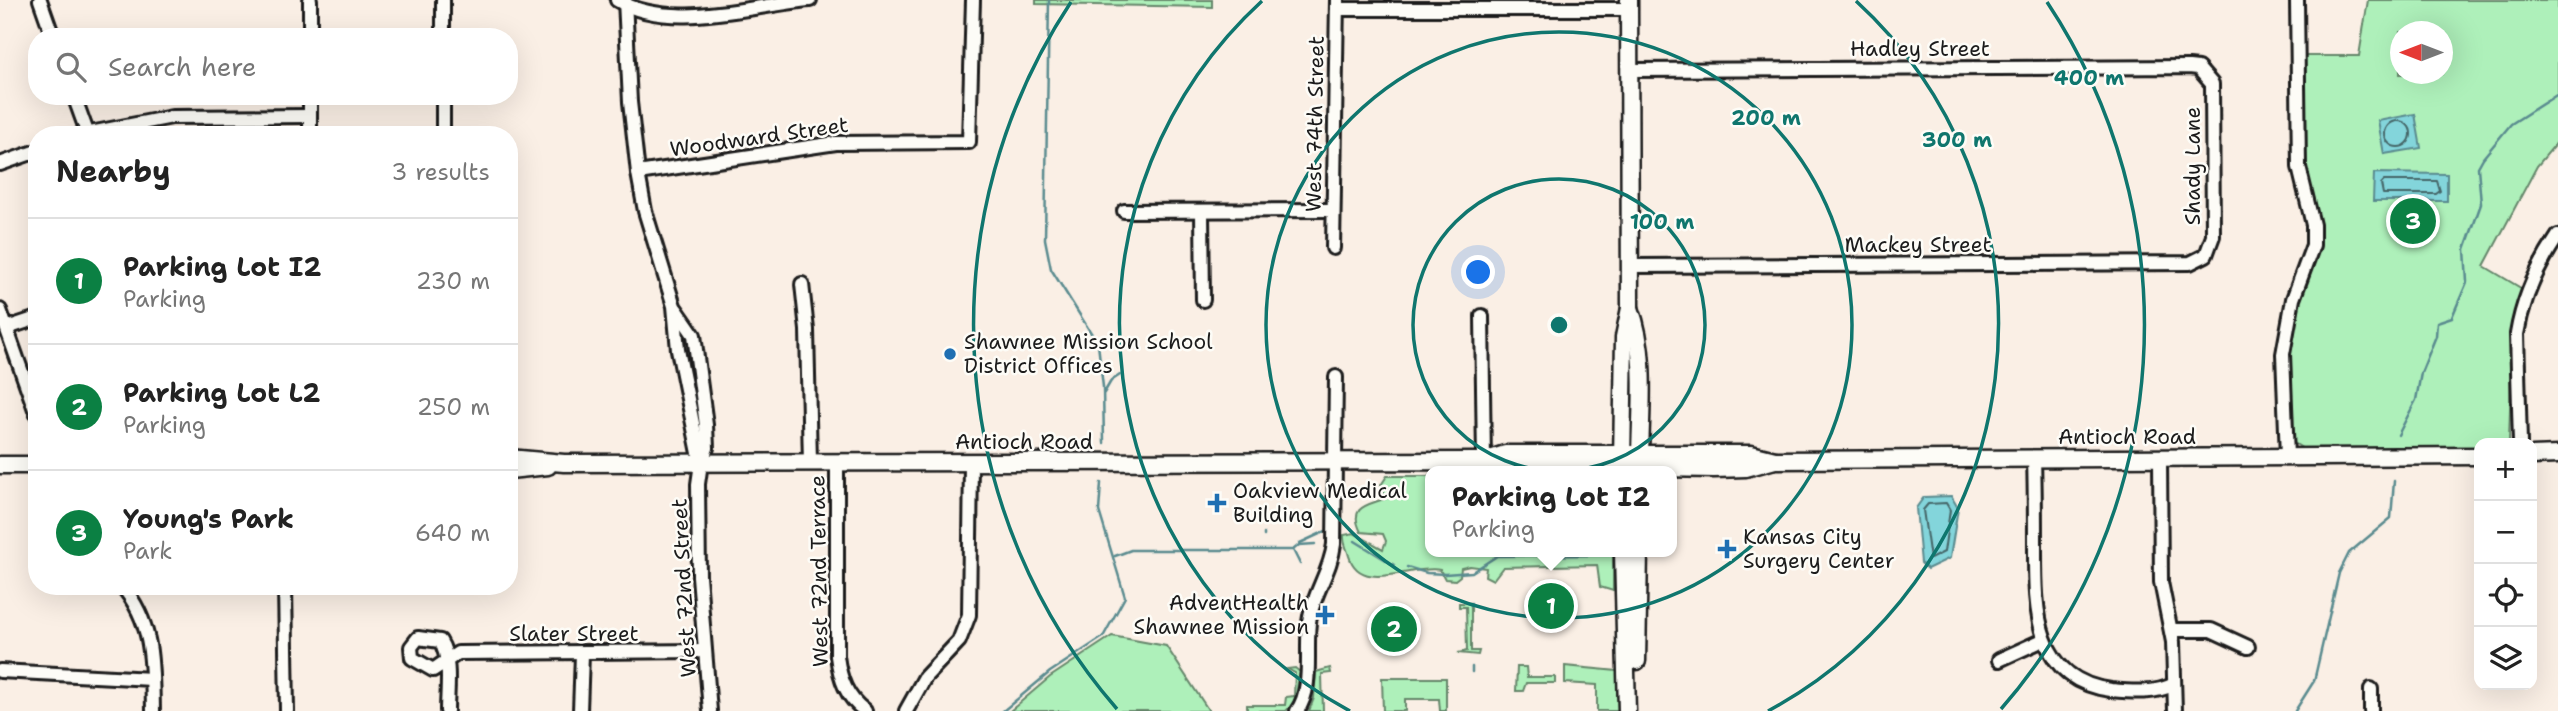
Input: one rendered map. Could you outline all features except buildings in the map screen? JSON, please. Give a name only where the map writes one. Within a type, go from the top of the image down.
[{"type":"main road","points":[[1622,464],[1623,337],[1630,308],[1631,265],[1629,4]]},
{"type":"main road","points":[[1630,308],[1638,338],[1640,464]]},
{"type":"main road","name":"Antioch Road","points":[[518,459],[564,463],[1484,461],[1505,454],[1640,464],[1751,454],[1775,460],[2474,456]]},
{"type":"main road","points":[[2537,456],[2558,455]]},
{"type":"main road","name":"Antioch Road","points":[[518,469],[564,463]]},
{"type":"main road","points":[[0,465],[28,465]]},
{"type":"main road","points":[[1623,557],[1627,711]]},
{"type":"main road","points":[[1638,711],[1639,557]]},
{"type":"street","points":[[40,0],[50,28]]},
{"type":"street","points":[[310,0],[310,28]]},
{"type":"street","points":[[443,0],[443,28]]},
{"type":"street","points":[[623,2],[643,11],[699,15],[810,0]]},
{"type":"street","name":"Woodward Street","points":[[638,173],[810,145],[969,142],[973,0]]},
{"type":"street","points":[[2287,457],[2283,354],[2293,299],[2313,245],[2313,225],[2299,167],[2297,0]]},
{"type":"street","name":"West 72nd Street","points":[[623,2],[638,173],[645,211],[674,306],[694,335],[707,448],[701,463],[699,576],[710,711]]},
{"type":"street","points":[[1337,5],[1629,4]]},
{"type":"street","name":"West 74th Street","points":[[1333,248],[1337,5]]},
{"type":"street","name":"Hadley Street","points":[[1630,70],[2189,67],[2198,68],[2207,75]]},
{"type":"street","name":"Shady Lane","points":[[2204,256],[2213,236],[2212,85],[2207,75]]},
{"type":"street","points":[[76,105],[82,126]]},
{"type":"street","points":[[310,105],[310,126]]},
{"type":"street","points":[[443,105],[443,126]]},
{"type":"street","points":[[122,126],[172,117],[310,116]]},
{"type":"street","points":[[0,164],[28,154]]},
{"type":"street","points":[[1124,211],[1333,210]]},
{"type":"street","points":[[1202,212],[1203,300]]},
{"type":"street","points":[[2519,438],[2519,321],[2535,274],[2558,236]]},
{"type":"street","name":"Mackey Street","points":[[1631,265],[2190,263],[2204,256]]},
{"type":"street","name":"West 72nd Terrace","points":[[802,284],[807,330],[810,463]]},
{"type":"street","points":[[0,310],[28,389]]},
{"type":"street","points":[[1482,316],[1484,461]]},
{"type":"street","points":[[7,328],[28,321]]},
{"type":"street","points":[[1297,711],[1306,694],[1310,616],[1332,554],[1336,377]]},
{"type":"street","points":[[2160,458],[2161,582],[2171,630],[2175,711]]},
{"type":"street","points":[[2034,459],[2035,604],[2043,640],[2066,670],[2091,685],[2120,691],[2161,691],[2174,684]]},
{"type":"street","name":"West 72nd Terrace","points":[[836,463],[837,656],[843,685],[850,697],[865,711]]},
{"type":"street","points":[[906,711],[925,677],[953,651],[969,615],[971,463]]},
{"type":"street","points":[[128,595],[144,617],[150,639],[152,711]]},
{"type":"street","points":[[285,595],[287,711]]},
{"type":"street","points":[[2171,630],[2211,630],[2248,647]]},
{"type":"street","points":[[1999,660],[2043,640]]},
{"type":"street","name":"Slater Street","points":[[447,711],[446,663],[458,653],[704,651]]},
{"type":"street","points":[[580,711],[582,654]]},
{"type":"street","points":[[0,671],[152,679]]},
{"type":"street","points":[[2371,689],[2371,711]]},
{"type":"green space","points":[[1036,0],[1212,0],[1212,7],[1036,4]]},
{"type":"green space","points":[[2368,0],[2558,0],[2558,141],[2537,166],[2484,266],[2524,290],[2514,315],[2509,438],[2474,438],[2474,448],[2302,448],[2291,441],[2290,344],[2299,301],[2317,252],[2320,233],[2305,179],[2302,56],[2359,56]]},
{"type":"green space","points":[[1387,476],[1425,476],[1425,557],[1613,557],[1613,591],[1600,587],[1597,565],[1503,567],[1493,580],[1485,576],[1486,568],[1470,566],[1461,568],[1460,576],[1455,580],[1445,579],[1440,570],[1429,569],[1376,576],[1364,574],[1355,568],[1344,535],[1354,533],[1383,549],[1386,541],[1383,534],[1361,532],[1357,523],[1357,516],[1362,508],[1386,498],[1381,485]]},
{"type":"green space","points":[[1459,603],[1471,603],[1471,651],[1479,651],[1478,655],[1458,653],[1467,651],[1466,607],[1459,607]]},
{"type":"green space","points":[[1112,636],[1166,646],[1209,711],[1010,711],[1050,677]]},
{"type":"green space","points":[[1565,666],[1617,671],[1618,711],[1597,711],[1597,685],[1565,683]]},
{"type":"green space","points":[[1517,667],[1526,667],[1527,677],[1555,677],[1555,683],[1526,683],[1523,691],[1516,691]]},
{"type":"green space","points":[[1295,668],[1300,672],[1297,692],[1294,702],[1286,711],[1247,711],[1247,705],[1285,705],[1286,697],[1294,696],[1295,673],[1287,669]]},
{"type":"green space","points":[[1330,668],[1331,673],[1322,674],[1323,711],[1309,711],[1314,698],[1316,672]]},
{"type":"green space","points":[[1382,678],[1446,678],[1446,711],[1440,711],[1439,699],[1405,699],[1405,711],[1383,711]]},
{"type":"water","points":[[2415,114],[2421,148],[2384,154],[2378,121]]},
{"type":"water","points":[[2374,173],[2447,174],[2447,201],[2373,201]]},
{"type":"water","points":[[1951,496],[1958,508],[1950,558],[1927,569],[1921,563],[1916,508],[1924,497]]},
{"type":"waterway","points":[[1049,0],[1045,239],[1051,269],[1098,344],[1103,387],[1104,443]]},
{"type":"waterway","points":[[2398,435],[2416,400],[2421,373],[2436,336],[2437,322],[2452,317],[2467,282],[2465,249],[2481,204],[2478,167],[2511,124],[2558,94]]},
{"type":"waterway","points":[[1104,393],[1111,381],[1120,375]]},
{"type":"waterway","points":[[2295,711],[2314,681],[2339,573],[2349,553],[2391,518],[2394,481]]},
{"type":"waterway","points":[[1003,711],[1050,672],[1103,637],[1125,597],[1099,511],[1101,483]]},
{"type":"waterway","points":[[1300,543],[1326,531]]},
{"type":"waterway","points":[[1355,541],[1394,565]]},
{"type":"waterway","points":[[1115,556],[1131,550],[1293,550],[1299,545],[1315,544]]},
{"type":"waterway","points":[[1293,550],[1300,564]]},
{"type":"waterway","points":[[1407,567],[1427,573],[1472,572],[1495,557]]},
{"type":"waterway","points":[[1472,667],[1472,672]]},
{"type":"place","name":"Young's Park","points":[[2413,221]]},
{"type":"place","name":"Shawnee Mission School District Offices","points":[[950,354]]},
{"type":"place","name":"Oakview Medical Building","points":[[1217,503]]},
{"type":"place","name":"Kansas City Surgery Center","points":[[1727,549]]},
{"type":"place","name":"Parking Lot I2","points":[[1551,606]]},
{"type":"place","name":"AdventHealth Shawnee Mission","points":[[1325,615]]},
{"type":"place","name":"Parking Lot L2","points":[[1394,629]]}]
